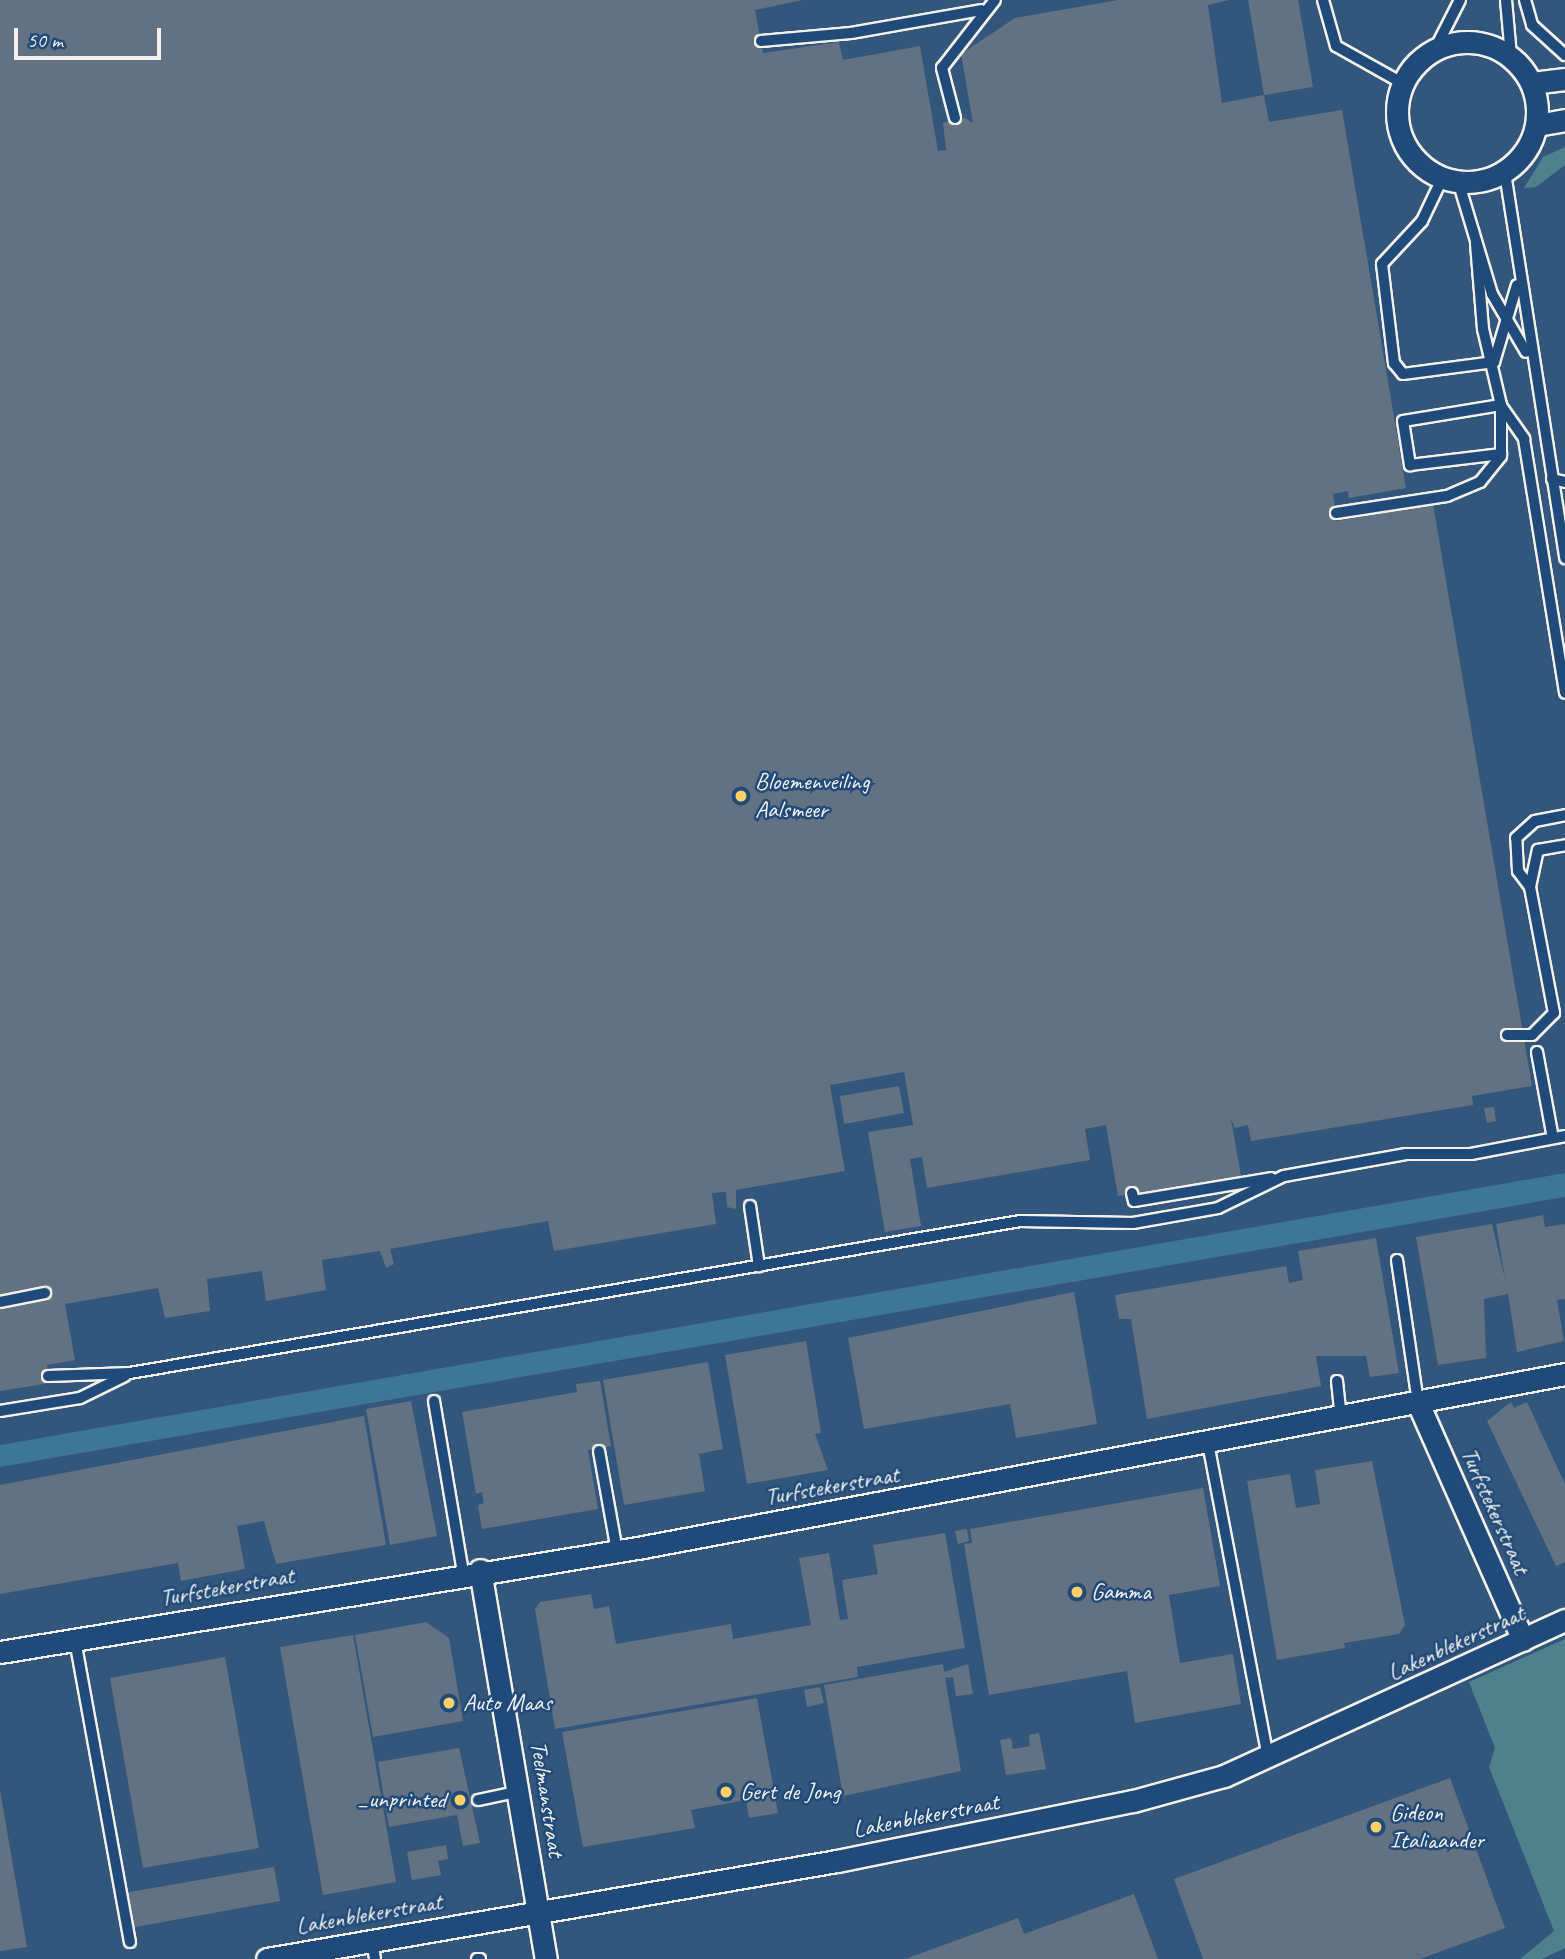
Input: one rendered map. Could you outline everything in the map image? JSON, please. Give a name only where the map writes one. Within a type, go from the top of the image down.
[{"type":"street","points":[[1461,42],[1487,44],[1511,56],[1532,83],[1537,125],[1526,152],[1505,173],[1451,181],[1418,163],[1401,140],[1396,102],[1402,83],[1435,49],[1461,42]]},
{"type":"street","points":[[1532,83],[1565,79]]},
{"type":"street","points":[[1537,125],[1565,120]]},
{"type":"street","name":"Turfstekerstraat","points":[[0,1653],[472,1572],[617,1551],[1342,1420],[1565,1374]]},
{"type":"street","name":"Turfstekerstraat","points":[[1418,1403],[1523,1640]]},
{"type":"street","name":"Teelmanstraat","points":[[472,1572],[521,1791],[546,1959]]},
{"type":"street","name":"Lakenblekerstraat","points":[[267,1959],[374,1950],[538,1911],[1133,1801],[1268,1757],[1565,1620]]},
{"type":"lane","points":[[955,118],[942,68],[981,10],[995,0]]},
{"type":"lane","points":[[1323,0],[1336,46],[1402,83]]},
{"type":"lane","points":[[1435,49],[1460,0]]},
{"type":"lane","points":[[1506,0],[1511,56]]},
{"type":"lane","points":[[1525,0],[1532,25],[1565,55]]},
{"type":"lane","points":[[761,41],[851,33],[981,10]]},
{"type":"lane","points":[[1505,173],[1529,357],[1565,558]]},
{"type":"lane","points":[[1451,181],[1476,243],[1492,294],[1529,357]]},
{"type":"lane","points":[[1451,181],[1422,221],[1382,264],[1394,363],[1403,374],[1494,362]]},
{"type":"lane","points":[[1336,513],[1447,496],[1480,482],[1501,453],[1501,405],[1494,362],[1483,329],[1476,243]]},
{"type":"lane","points":[[1494,362],[1510,323],[1519,272]]},
{"type":"lane","points":[[1501,405],[1403,421],[1410,465],[1501,453]]},
{"type":"lane","points":[[1501,405],[1524,439],[1565,693]]},
{"type":"lane","points":[[1552,479],[1565,482]]},
{"type":"lane","points":[[1530,887],[1518,871],[1521,829],[1565,816]]},
{"type":"lane","points":[[1507,1035],[1532,1035],[1554,1013],[1530,887],[1538,850],[1565,845]]},
{"type":"lane","points":[[1537,1052],[1553,1138]]},
{"type":"lane","points":[[1132,1194],[1133,1201],[1284,1176],[1565,1136]]},
{"type":"lane","points":[[48,1376],[130,1373],[1020,1221],[1133,1223],[1219,1208],[1284,1176]]},
{"type":"lane","points":[[750,1206],[759,1266]]},
{"type":"lane","points":[[1397,1259],[1418,1403]]},
{"type":"lane","points":[[0,1301],[45,1293]]},
{"type":"lane","points":[[0,1411],[80,1398],[130,1373]]},
{"type":"lane","points":[[1337,1381],[1342,1420]]},
{"type":"lane","points":[[434,1401],[472,1572]]},
{"type":"lane","points":[[1208,1443],[1268,1757]]},
{"type":"lane","points":[[599,1451],[617,1551]]},
{"type":"lane","points":[[75,1640],[130,1942]]},
{"type":"lane","points":[[478,1800],[521,1791]]},
{"type":"shaded area","points":[[0,0],[1565,0],[1565,1959],[0,1959]]},
{"type":"shaded area","points":[[1565,1173],[1565,1197],[0,1467],[0,1445]]},
{"type":"green space","points":[[1565,147],[1565,165],[1536,187],[1524,188],[1543,157]]},
{"type":"green space","points":[[1565,1639],[1565,1948],[1542,1959],[1520,1959],[1554,1931],[1489,1767],[1495,1748],[1469,1682]]},
{"type":"building","name":"Bloemenveiling Aalsmeer","points":[[0,0],[803,0],[755,10],[763,53],[839,42],[843,60],[920,46],[938,151],[946,150],[943,123],[963,117],[973,123],[961,54],[1015,18],[1118,0],[1229,0],[1208,5],[1222,103],[1264,95],[1269,122],[1342,110],[1406,488],[1349,498],[1348,491],[1333,494],[1337,521],[1433,504],[1532,1086],[1472,1096],[1473,1105],[1251,1141],[1248,1125],[1235,1128],[1231,1119],[1241,1176],[1118,1196],[1106,1125],[1085,1129],[1090,1160],[927,1188],[922,1157],[910,1159],[921,1226],[885,1232],[868,1132],[913,1125],[904,1072],[830,1085],[845,1171],[736,1190],[736,1209],[727,1207],[726,1192],[712,1193],[716,1224],[554,1251],[548,1221],[390,1249],[394,1264],[386,1268],[380,1251],[322,1260],[326,1290],[266,1301],[262,1271],[207,1279],[210,1311],[165,1318],[158,1288],[65,1304],[75,1360],[47,1365],[50,1383],[0,1391]]},
{"type":"building","points":[[1248,0],[1298,0],[1313,87],[1264,95]]},
{"type":"building","points":[[899,1086],[904,1113],[844,1124],[840,1096]]},
{"type":"building","points":[[1494,1107],[1496,1121],[1487,1123],[1484,1108]]},
{"type":"building","points":[[1543,1215],[1545,1227],[1565,1224],[1565,1299],[1557,1300],[1564,1341],[1517,1352],[1508,1294],[1484,1299],[1486,1358],[1438,1365],[1416,1237],[1492,1224],[1505,1279],[1496,1224]]},
{"type":"building","points":[[1376,1238],[1399,1373],[1370,1377],[1366,1356],[1316,1356],[1321,1386],[1147,1419],[1131,1319],[1119,1319],[1115,1295],[1286,1266],[1289,1283],[1303,1280],[1298,1251]]},
{"type":"building","points":[[1074,1292],[1097,1424],[1016,1438],[1010,1404],[864,1429],[848,1338]]},
{"type":"building","points":[[806,1341],[821,1433],[815,1434],[828,1470],[747,1484],[725,1355]]},
{"type":"building","points":[[708,1362],[723,1449],[699,1454],[705,1491],[624,1505],[603,1380]]},
{"type":"building","points":[[600,1381],[611,1446],[588,1450],[598,1509],[482,1529],[478,1505],[484,1503],[482,1492],[476,1494],[462,1412],[577,1392],[576,1384]]},
{"type":"building","points":[[411,1401],[437,1536],[390,1545],[366,1409]]},
{"type":"building","points":[[1511,1402],[1514,1408],[1527,1402],[1565,1484],[1565,1562],[1556,1566],[1487,1421]]},
{"type":"building","points":[[364,1416],[386,1545],[276,1564],[264,1521],[237,1526],[245,1569],[181,1581],[178,1563],[0,1594],[0,1485]]},
{"type":"building","points":[[1372,1461],[1405,1625],[1399,1634],[1344,1643],[1345,1648],[1277,1660],[1247,1481],[1290,1474],[1296,1508],[1320,1504],[1315,1470]]},
{"type":"building","points":[[1203,1488],[1220,1586],[1169,1595],[1180,1663],[1233,1654],[1241,1704],[1135,1723],[1127,1671],[989,1695],[964,1544],[972,1543],[970,1529]]},
{"type":"building","points":[[967,1529],[969,1541],[958,1544],[955,1531]]},
{"type":"building","points":[[945,1533],[965,1648],[857,1667],[858,1677],[555,1729],[535,1609],[540,1602],[591,1594],[594,1609],[609,1606],[616,1644],[731,1624],[733,1639],[811,1625],[799,1558],[829,1553],[840,1620],[848,1619],[842,1580],[878,1574],[873,1545]]},
{"type":"building","points":[[426,1622],[449,1638],[463,1721],[373,1737],[355,1635]]},
{"type":"building","points":[[353,1635],[396,1882],[323,1895],[280,1647]]},
{"type":"building","points":[[225,1657],[259,1848],[143,1868],[110,1678]]},
{"type":"building","points":[[943,1664],[944,1672],[968,1664],[973,1694],[956,1696],[953,1677],[945,1678],[961,1771],[843,1796],[824,1685]]},
{"type":"building","points":[[820,1687],[824,1703],[807,1707],[804,1690]]},
{"type":"building","points":[[757,1698],[778,1813],[749,1818],[746,1800],[691,1810],[695,1828],[583,1847],[562,1732]]},
{"type":"building","points":[[1039,1733],[1046,1769],[1006,1775],[1000,1740],[1011,1738],[1013,1749],[1030,1746],[1029,1735]]},
{"type":"building","points":[[459,1748],[480,1843],[463,1846],[457,1815],[389,1827],[378,1762]]},
{"type":"building","points":[[1450,1778],[1505,1928],[1420,1959],[1203,1959],[1174,1879]]},
{"type":"building","points":[[0,1790],[27,1947],[0,1951]]},
{"type":"building","points":[[446,1845],[448,1859],[438,1861],[441,1875],[412,1880],[407,1852]]},
{"type":"building","points":[[274,1867],[280,1901],[130,1928],[124,1893]]},
{"type":"building","points":[[1134,1894],[1158,1959],[905,1959],[1018,1918],[1024,1934]]},
{"type":"place","name":"Bloemenveiling Aalsmeer","points":[[741,796]]},
{"type":"place","name":"Gamma","points":[[1077,1592]]},
{"type":"place","name":"Auto Maas","points":[[449,1703]]},
{"type":"place","name":"Gert de Jong","points":[[726,1792]]},
{"type":"place","name":"_unprinted","points":[[460,1800]]},
{"type":"place","name":"Gideon Italiaander","points":[[1376,1827]]}]
